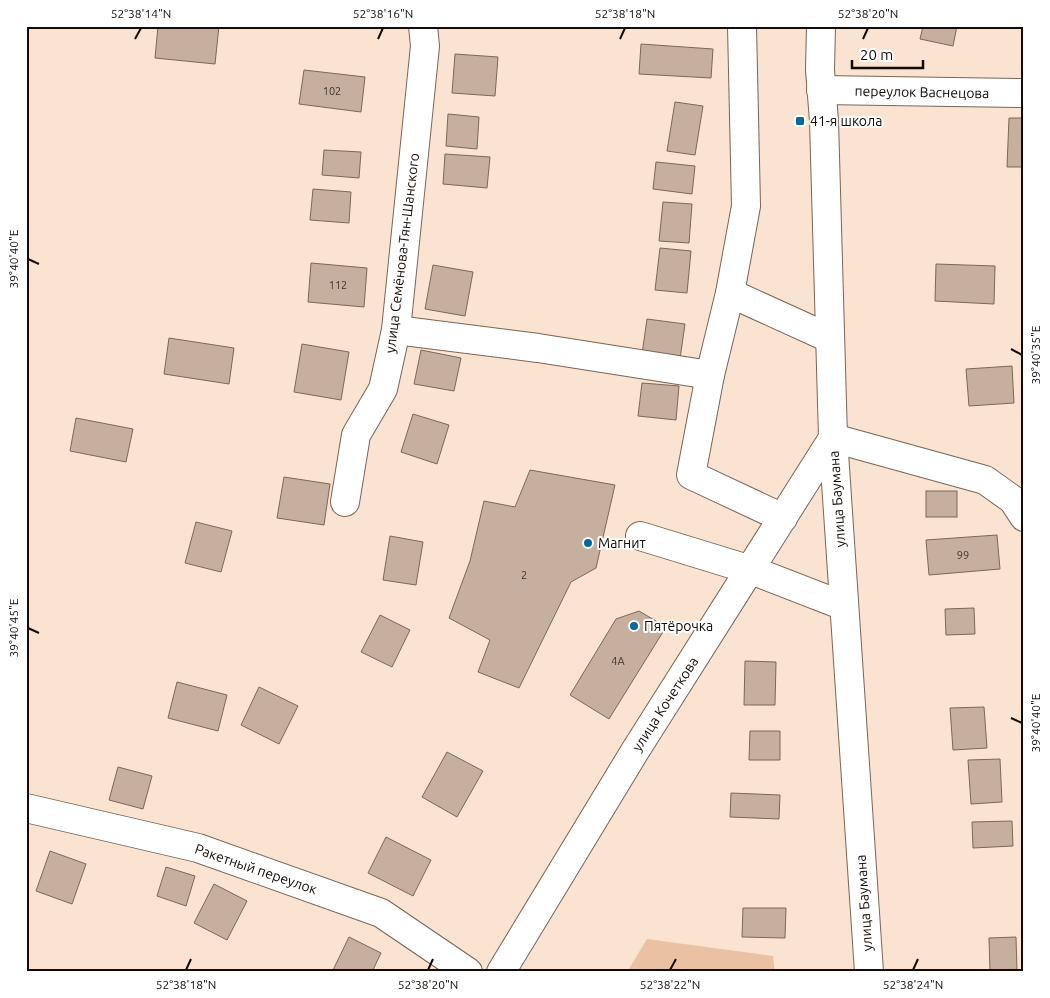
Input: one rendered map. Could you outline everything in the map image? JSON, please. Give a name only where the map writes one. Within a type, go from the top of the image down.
[{"type":"street","name":"улица Семёнова-Тян-Шанского","points":[[345,502],[356,435],[383,389],[396,330],[424,46],[423,26]]},
{"type":"street","points":[[742,26],[746,206],[730,294],[710,375],[691,474],[783,518]]},
{"type":"street","name":"улица Баумана","points":[[822,26],[821,90],[824,121],[833,438],[869,972]]},
{"type":"street","name":"переулок Васнецова","points":[[821,90],[1024,93]]},
{"type":"street","points":[[730,294],[829,338]]},
{"type":"street","points":[[396,330],[538,348],[710,375]]},
{"type":"street","points":[[833,438],[985,480],[1013,500],[1024,517]]},
{"type":"street","name":"улица Кочеткова","points":[[501,972],[635,751],[833,438]]},
{"type":"street","points":[[640,536],[751,570],[844,606]]},
{"type":"street","name":"Ракетный переулок","points":[[26,808],[198,848],[381,913],[468,972]]},
{"type":"shaded area","points":[[647,939],[773,956],[775,972],[627,972]]},
{"type":"building","points":[[158,26],[219,26],[215,64],[155,58]]},
{"type":"building","points":[[923,26],[957,26],[953,46],[920,39]]},
{"type":"building","points":[[641,44],[713,49],[711,78],[639,74]]},
{"type":"building","points":[[455,54],[498,57],[495,96],[452,93]]},
{"type":"building","points":[[304,70],[365,77],[361,112],[299,104]]},
{"type":"building","points":[[675,102],[703,106],[695,155],[667,151]]},
{"type":"building","points":[[448,114],[479,117],[477,149],[446,146]]},
{"type":"building","points":[[1009,118],[1024,118],[1024,167],[1007,167]]},
{"type":"building","points":[[324,150],[361,152],[359,178],[322,175]]},
{"type":"building","points":[[445,154],[490,157],[487,188],[443,184]]},
{"type":"building","points":[[656,162],[695,166],[692,194],[653,189]]},
{"type":"building","points":[[313,189],[351,192],[349,223],[310,220]]},
{"type":"building","points":[[663,202],[692,204],[689,243],[659,241]]},
{"type":"building","points":[[660,248],[691,251],[687,293],[655,290]]},
{"type":"building","points":[[311,263],[367,268],[364,307],[308,302]]},
{"type":"building","points":[[936,264],[995,266],[994,304],[935,301]]},
{"type":"building","points":[[433,265],[473,272],[465,316],[425,309]]},
{"type":"building","points":[[647,319],[685,324],[680,359],[642,354]]},
{"type":"building","points":[[169,338],[234,348],[229,384],[164,374]]},
{"type":"building","points":[[302,344],[349,352],[341,400],[294,392]]},
{"type":"building","points":[[421,350],[461,358],[454,391],[414,384]]},
{"type":"building","points":[[1012,366],[1014,403],[969,406],[966,369]]},
{"type":"building","points":[[642,383],[679,386],[676,420],[638,416]]},
{"type":"building","points":[[413,414],[449,425],[437,464],[401,452]]},
{"type":"building","points":[[76,418],[133,429],[126,462],[70,451]]},
{"type":"building","points":[[530,470],[615,485],[596,568],[571,582],[519,688],[478,672],[490,640],[449,618],[470,561],[484,501],[515,507]]},
{"type":"building","points":[[284,477],[330,484],[324,525],[277,518]]},
{"type":"building","points":[[926,491],[957,491],[957,517],[926,517]]},
{"type":"building","points":[[196,522],[232,531],[221,572],[185,563]]},
{"type":"building","points":[[997,535],[1000,569],[929,575],[926,540]]},
{"type":"building","points":[[390,536],[423,542],[416,585],[383,580]]},
{"type":"building","points":[[974,608],[975,634],[946,635],[945,609]]},
{"type":"building","points":[[639,611],[666,627],[609,719],[570,695],[616,619]]},
{"type":"building","points":[[380,615],[410,630],[392,667],[361,652]]},
{"type":"building","points":[[745,661],[776,662],[775,705],[744,705]]},
{"type":"building","points":[[177,682],[227,695],[218,731],[168,718]]},
{"type":"building","points":[[259,687],[298,706],[279,744],[241,725]]},
{"type":"building","points":[[984,707],[987,748],[953,750],[950,708]]},
{"type":"building","points":[[750,731],[780,731],[780,760],[749,760]]},
{"type":"building","points":[[447,752],[483,771],[457,817],[422,797]]},
{"type":"building","points":[[1000,759],[1002,802],[971,804],[968,760]]},
{"type":"building","points":[[118,767],[152,776],[143,809],[109,800]]},
{"type":"building","points":[[731,793],[780,795],[779,819],[730,817]]},
{"type":"building","points":[[1012,821],[1013,846],[973,848],[972,822]]},
{"type":"building","points":[[386,837],[431,860],[413,896],[368,873]]},
{"type":"building","points":[[50,851],[86,864],[72,904],[36,891]]},
{"type":"building","points":[[166,867],[195,876],[186,906],[157,896]]},
{"type":"building","points":[[214,884],[247,901],[227,940],[194,923]]},
{"type":"building","points":[[743,908],[786,908],[785,938],[742,937]]},
{"type":"building","points":[[349,937],[381,953],[372,972],[332,972]]},
{"type":"building","points":[[1016,937],[1017,972],[990,972],[989,938]]},
{"type":"place","name":"41-я школа","points":[[800,121]]},
{"type":"place","name":"Магнит","points":[[588,543]]},
{"type":"place","name":"Пятёрочка","points":[[634,626]]}]
